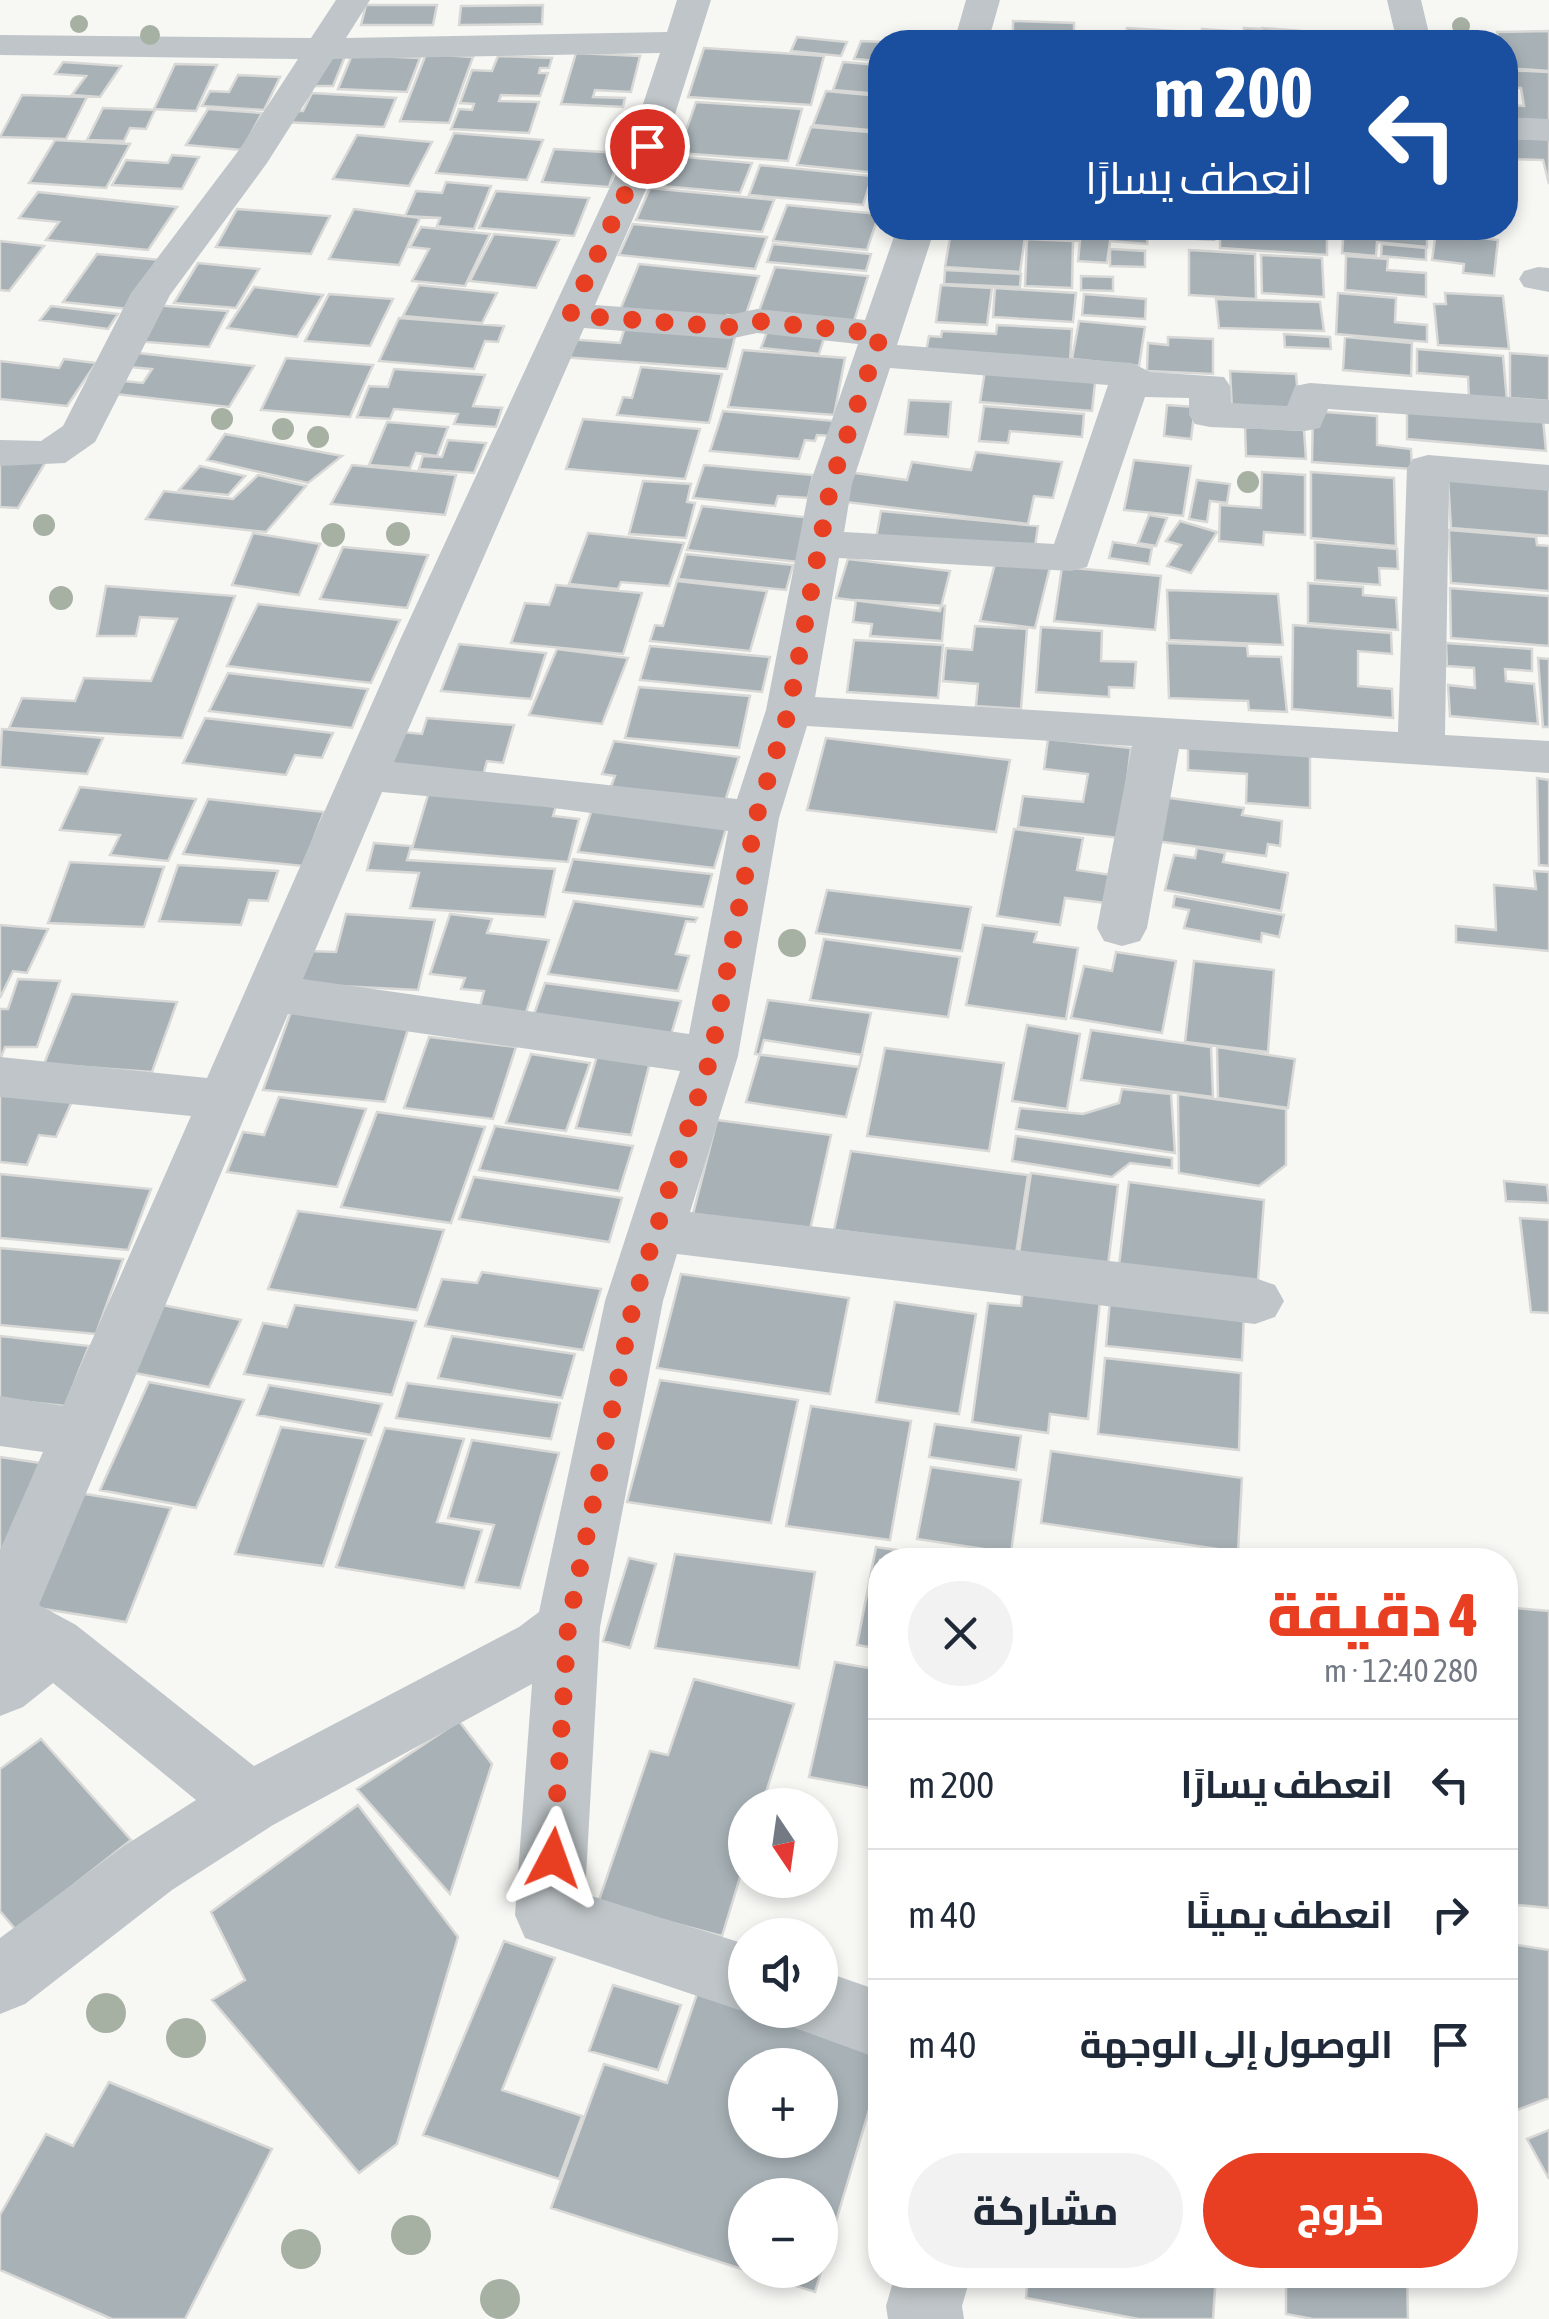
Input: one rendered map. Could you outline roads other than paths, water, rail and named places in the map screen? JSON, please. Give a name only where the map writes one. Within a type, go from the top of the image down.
[{"type":"street","points":[[0,453],[50,454],[80,433],[151,293],[254,155],[354,0]]},
{"type":"street","points":[[974,30],[983,0]]},
{"type":"street","points":[[1404,0],[1411,30]]},
{"type":"street","points":[[0,45],[320,49],[688,21],[647,146],[364,776],[7,1606],[17,1626],[53,1645],[249,1802]]},
{"type":"street","points":[[1518,129],[1549,130]]},
{"type":"street","points":[[728,1973],[549,1915],[568,1627],[634,1301],[711,1056],[756,818],[789,710],[831,484],[912,240]]},
{"type":"street","points":[[570,315],[729,327],[757,321],[878,345],[1132,375],[1071,558],[820,544]]},
{"type":"street","points":[[1129,384],[1210,386],[1210,415],[1305,419],[1310,395],[1549,412]]},
{"type":"street","points":[[1421,748],[1428,468],[1549,478]]},
{"type":"street","points":[[789,710],[1549,756]]},
{"type":"street","points":[[1122,928],[1158,732]]},
{"type":"street","points":[[364,776],[546,791],[756,818]]},
{"type":"street","points":[[271,993],[711,1056]]},
{"type":"street","points":[[0,1077],[225,1100]]},
{"type":"street","points":[[656,1230],[1255,1301]]},
{"type":"street","points":[[0,1422],[82,1434]]},
{"type":"street","points":[[0,1980],[148,1868],[249,1802],[542,1647],[568,1627]]},
{"type":"street","points":[[0,1687],[53,1645]]},
{"type":"street","points":[[838,2010],[868,2021]]},
{"type":"street","points":[[926,2319],[924,2306],[929,2288]]}]
